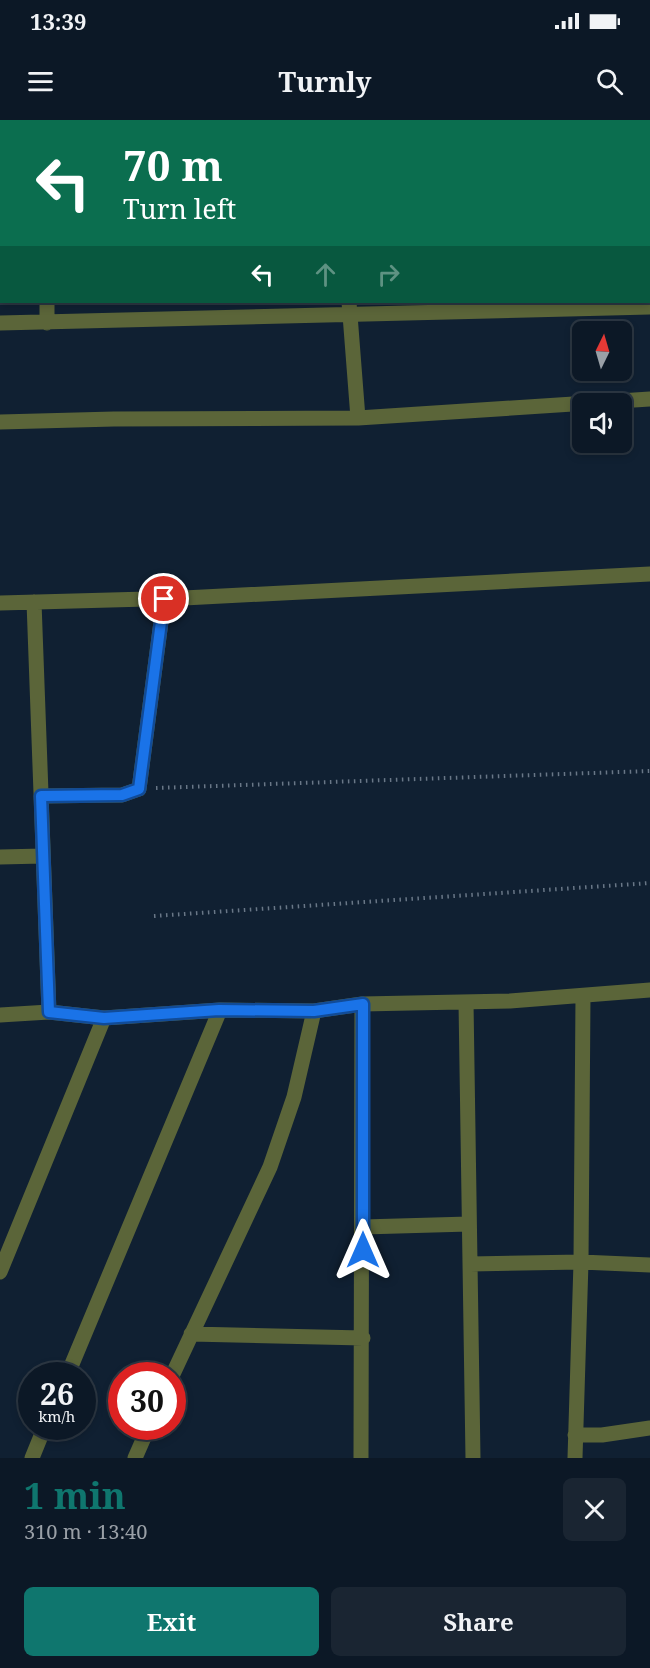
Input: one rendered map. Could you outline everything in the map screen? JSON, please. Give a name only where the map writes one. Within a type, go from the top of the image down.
[{"type":"street","points":[[46,303],[47,323]]},
{"type":"street","points":[[0,323],[47,323],[350,309],[650,307]]},
{"type":"street","points":[[350,309],[358,418]]},
{"type":"street","points":[[0,422],[358,418],[650,399]]},
{"type":"street","points":[[0,603],[164,599],[650,574]]},
{"type":"street","points":[[41,796],[122,795],[139,789],[164,599]]},
{"type":"street","points":[[34,602],[49,1012]]},
{"type":"street","points":[[0,856],[43,856]]},
{"type":"street","points":[[0,1015],[49,1012],[104,1018],[219,1010],[314,1011],[363,1004],[466,1002],[650,990]]},
{"type":"street","points":[[575,1458],[581,1262],[583,996]]},
{"type":"street","points":[[466,1002],[473,1458]]},
{"type":"street","points":[[361,1458],[363,1004]]},
{"type":"street","points":[[73,1362],[219,1010]]},
{"type":"street","points":[[179,1362],[270,1167],[294,1097],[314,1011]]},
{"type":"street","points":[[0,1272],[104,1018]]},
{"type":"street","points":[[363,1227],[469,1224]]},
{"type":"street","points":[[470,1264],[581,1262],[650,1265]]},
{"type":"street","points":[[192,1334],[363,1338]]},
{"type":"street","points":[[574,1435],[602,1435],[650,1428]]},
{"type":"street","points":[[32,1458],[39,1440]]},
{"type":"street","points":[[135,1458],[143,1440]]},
{"type":"path","points":[[139,789],[650,771]]},
{"type":"path","points":[[154,915],[650,883]]},
{"type":"route","points":[[164,599],[139,789],[122,795],[41,796],[49,1012],[104,1018],[219,1010],[314,1011],[363,1004],[363,1250]]}]
